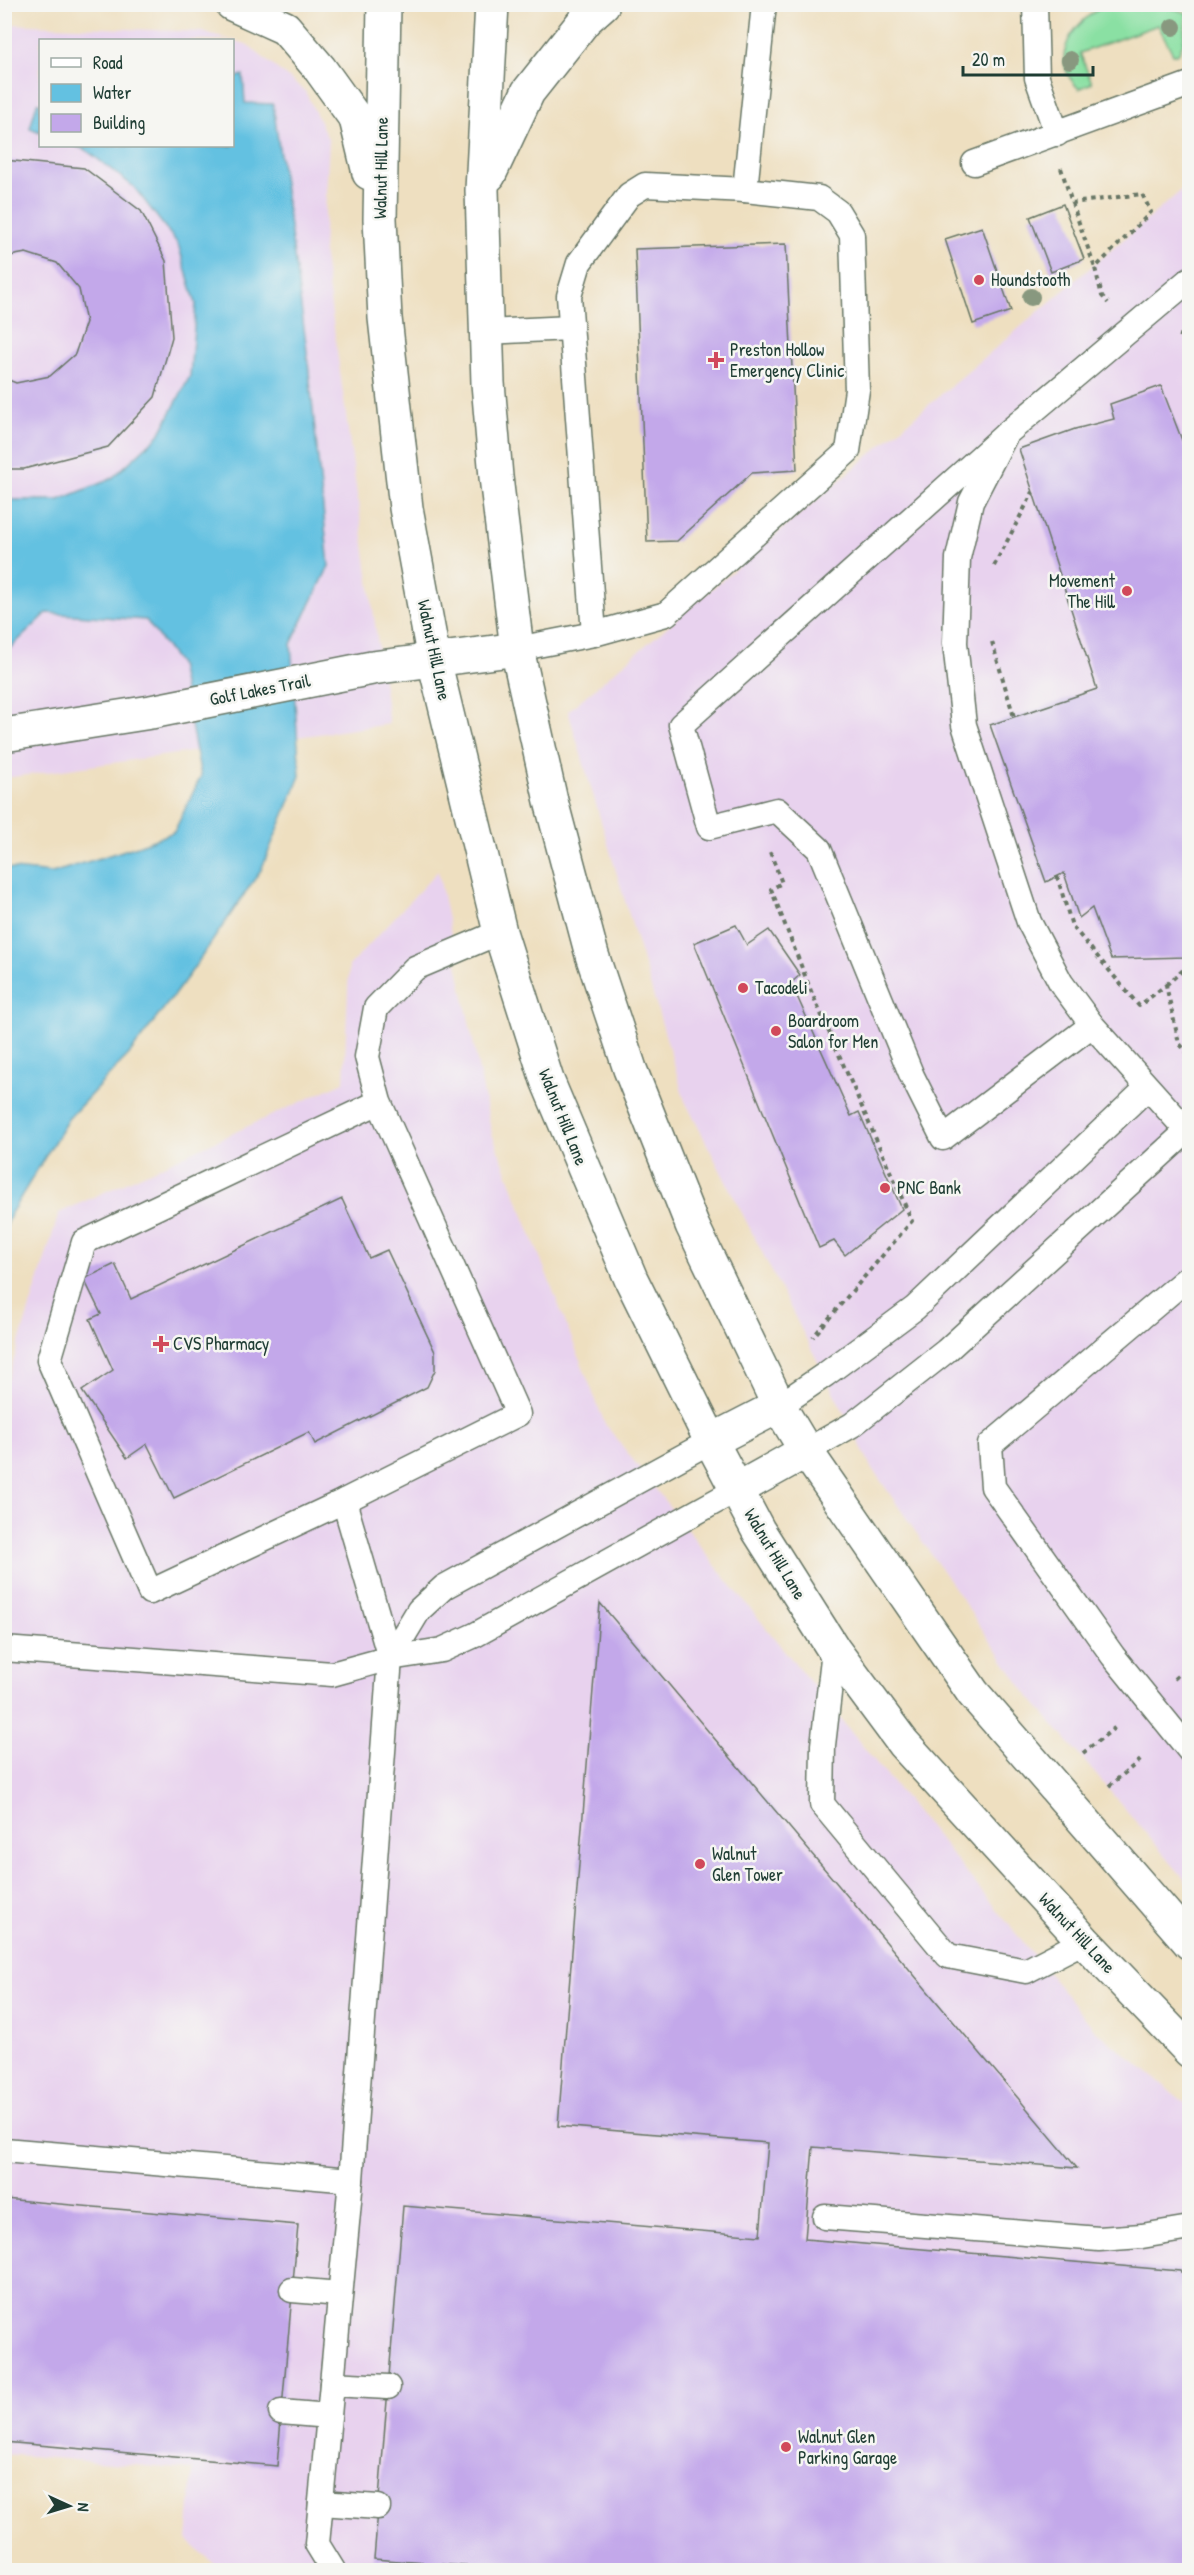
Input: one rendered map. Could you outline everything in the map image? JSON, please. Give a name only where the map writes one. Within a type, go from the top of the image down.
[{"type":"main road","points":[[232,4],[285,28],[320,69],[356,119],[380,219]]},
{"type":"main road","name":"Walnut Hill Lane","points":[[384,4],[380,219],[385,318],[406,508],[434,660],[500,932],[547,1080],[631,1279],[711,1441],[758,1530],[834,1650],[903,1743],[1084,1941],[1190,2051]]},
{"type":"main road","points":[[492,4],[482,190],[488,383],[496,477],[517,649],[556,823],[592,955],[630,1069],[692,1225],[779,1406],[806,1451],[973,1694],[1190,1943]]},
{"type":"main road","points":[[482,190],[528,92],[585,20],[603,4]]},
{"type":"main road","name":"Golf Lakes Trail","points":[[4,735],[151,712],[342,674],[517,649]]},
{"type":"main road","points":[[711,1441],[779,1406]]},
{"type":"main road","points":[[738,1490],[806,1451]]},
{"type":"lane","points":[[744,190],[764,4]]},
{"type":"lane","points":[[1035,4],[1037,78],[1057,134]]},
{"type":"lane","points":[[975,163],[1190,84]]},
{"type":"lane","points":[[517,649],[594,634],[666,615],[848,451],[857,390],[852,235],[838,212],[819,198],[744,190],[645,185],[629,195],[579,263],[569,296],[594,634]]},
{"type":"lane","points":[[1092,1025],[943,1138],[912,1076],[819,849],[777,810],[709,827],[681,725],[1006,434],[1190,279]]},
{"type":"lane","points":[[487,332],[571,328]]},
{"type":"lane","points":[[806,1451],[852,1425],[946,1351],[1188,1132],[1092,1025],[1060,983],[1029,922],[964,725],[955,643],[958,558],[971,502],[1006,434]]},
{"type":"lane","points":[[379,1102],[84,1242],[49,1360],[150,1592],[344,1501],[518,1414],[379,1102],[367,1057],[376,1008],[415,968],[500,932]]},
{"type":"lane","points":[[779,1406],[915,1308],[1147,1088]]},
{"type":"lane","points":[[1190,1276],[990,1445],[993,1486],[1113,1656],[1190,1751]]},
{"type":"lane","points":[[390,1658],[419,1610],[444,1587],[711,1441]]},
{"type":"lane","points":[[4,1649],[332,1674],[390,1658],[442,1650],[475,1635],[738,1490]]},
{"type":"lane","points":[[333,2571],[317,2544],[351,2180],[390,1658],[344,1501]]},
{"type":"lane","points":[[834,1650],[823,1745],[822,1804],[948,1956],[1026,1971],[1084,1941]]},
{"type":"lane","points":[[4,2150],[351,2180]]},
{"type":"lane","points":[[825,2217],[1099,2239],[1142,2236],[1190,2228]]},
{"type":"lane","points":[[292,2290],[340,2294]]},
{"type":"lane","points":[[332,2384],[388,2387]]},
{"type":"lane","points":[[281,2412],[329,2416]]},
{"type":"lane","points":[[321,2503],[378,2506]]},
{"type":"path","points":[[1066,186],[1095,268],[1102,296],[1113,311]]},
{"type":"path","points":[[1072,203],[1142,194],[1151,212],[1095,268]]},
{"type":"path","points":[[990,574],[1033,492]]},
{"type":"path","points":[[990,632],[1014,717]]},
{"type":"path","points":[[769,850],[782,884],[771,889],[811,991],[912,1221],[809,1342]]},
{"type":"path","points":[[1057,876],[1072,926],[1138,1006],[1166,986],[1190,964]]},
{"type":"path","points":[[1166,986],[1179,1043],[1190,1056]]},
{"type":"path","points":[[1173,1680],[1190,1665]]},
{"type":"path","points":[[1083,1753],[1118,1725]]},
{"type":"path","points":[[1109,1786],[1143,1758]]},
{"type":"shaded area","points":[[5,24],[203,32],[228,39],[39,39],[39,147],[234,147],[234,41],[246,44],[305,91],[329,141],[323,250],[389,724],[5,778]]},
{"type":"shaded area","points":[[1189,184],[1189,1884],[1024,1690],[872,1468],[685,1101],[568,711]]},
{"type":"shaded area","points":[[438,871],[492,1134],[605,1424],[722,1574],[1094,2029],[1189,2106],[1189,2570],[221,2570],[187,2540],[193,2470],[5,2454],[5,1379],[8,1379],[59,1213],[344,1082],[349,966]]},
{"type":"green space","points":[[1106,5],[1147,5],[1187,13],[1183,43],[1178,54],[1173,54],[1158,25],[1080,53],[1092,83],[1079,89],[1069,77],[1065,65],[1068,41],[1084,20]]},
{"type":"water","points":[[243,75],[245,103],[273,104],[306,343],[329,566],[291,644],[300,776],[261,870],[189,975],[131,1052],[68,1119],[11,1213],[5,1230],[5,868],[52,873],[138,846],[174,832],[201,776],[179,664],[146,620],[47,613],[5,653],[5,500],[59,500],[111,479],[159,435],[190,376],[196,304],[178,244],[134,187],[86,150],[78,147],[234,147],[234,78]]},
{"type":"water","points":[[37,103],[39,103],[39,132],[30,128]]},
{"type":"building","points":[[4,160],[84,168],[141,211],[166,261],[172,337],[155,397],[108,447],[24,469],[4,469],[4,378],[16,383],[50,376],[75,354],[86,322],[79,289],[57,263],[26,253],[4,257]]},
{"type":"building","points":[[1063,204],[1084,259],[1051,272],[1030,217]]},
{"type":"building","name":"Houndstooth","points":[[982,227],[1011,311],[973,324],[945,239]]},
{"type":"building","name":"Preston Hollow Emergency Clinic","points":[[786,244],[797,470],[752,473],[677,541],[647,542],[635,249]]},
{"type":"building","name":"Movement The Hill","points":[[1161,386],[1185,448],[1190,447],[1190,953],[1185,957],[1111,959],[1092,908],[1079,918],[1064,873],[1046,882],[990,725],[1097,689],[1019,449],[1075,429],[1114,419],[1110,404]]},
{"type":"building","points":[[736,925],[747,945],[769,930],[800,975],[791,983],[851,1116],[859,1112],[902,1209],[845,1255],[834,1241],[819,1248],[694,943]]},
{"type":"building","name":"CVS Pharmacy","points":[[342,1199],[369,1258],[387,1250],[435,1352],[435,1370],[427,1387],[315,1444],[309,1432],[174,1498],[147,1444],[127,1458],[82,1391],[113,1370],[90,1319],[101,1314],[84,1279],[115,1264],[131,1299]]},
{"type":"building","name":"Walnut Glen Parking Garage","points":[[600,1603],[1077,2168],[813,2147],[805,2239],[1180,2271],[1190,2282],[1190,2570],[515,2570],[374,2559],[403,2206],[760,2236],[768,2143],[558,2126]]},
{"type":"building","points":[[4,2199],[298,2225],[277,2466],[4,2442]]},
{"type":"place","name":"Houndstooth","points":[[979,280]]},
{"type":"place","name":"Preston Hollow Emergency Clinic","points":[[716,360]]},
{"type":"place","name":"Movement The Hill","points":[[1127,591]]},
{"type":"place","name":"Tacodeli","points":[[743,988]]},
{"type":"place","name":"Boardroom Salon for Men","points":[[776,1031]]},
{"type":"place","name":"PNC Bank","points":[[885,1188]]},
{"type":"place","name":"CVS Pharmacy","points":[[161,1344]]},
{"type":"place","name":"Walnut Glen Tower","points":[[700,1864]]},
{"type":"place","name":"Walnut Glen Parking Garage","points":[[786,2447]]}]
